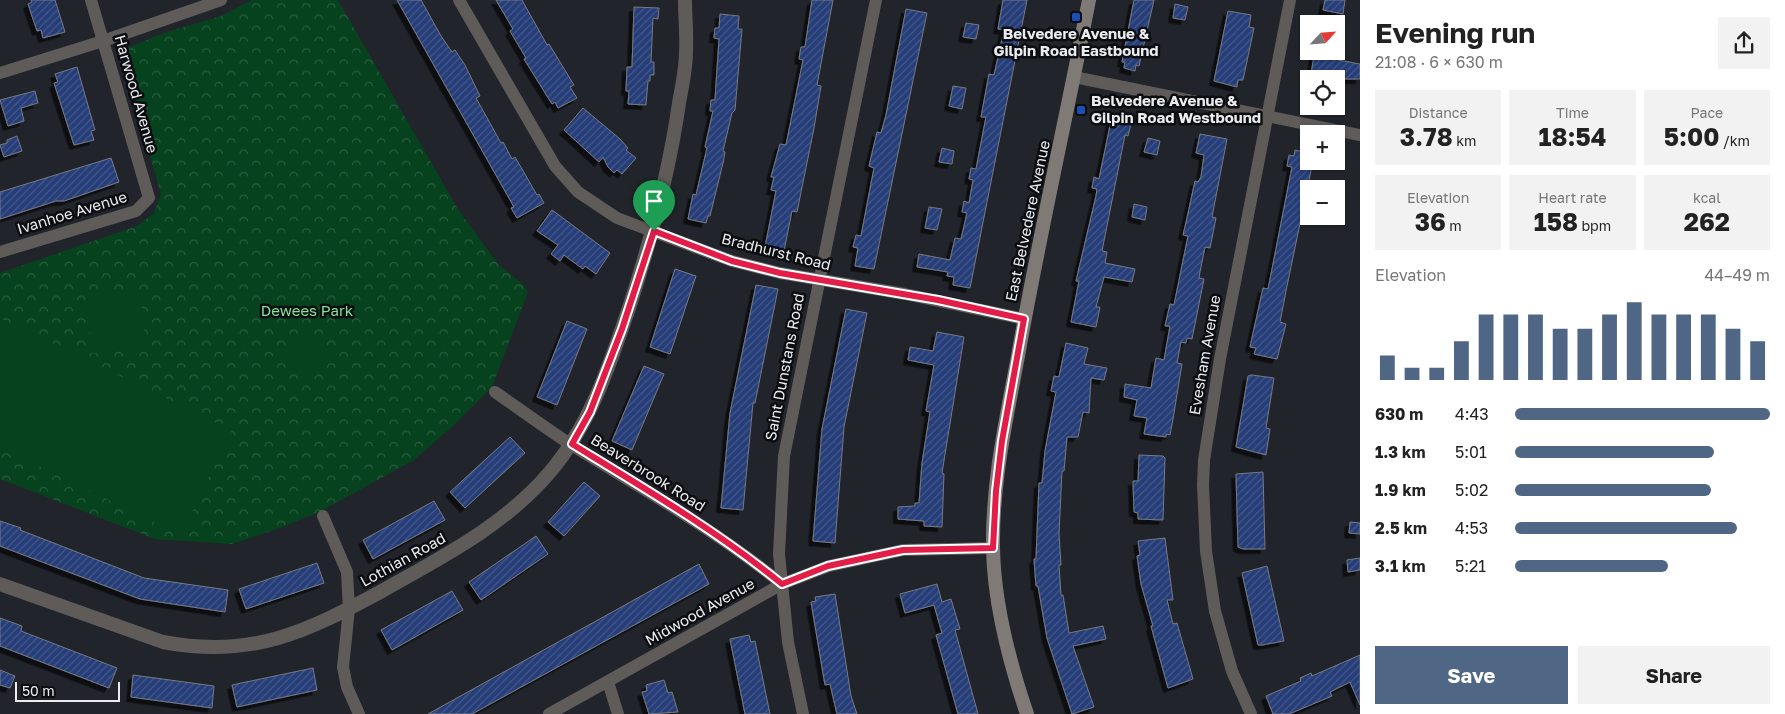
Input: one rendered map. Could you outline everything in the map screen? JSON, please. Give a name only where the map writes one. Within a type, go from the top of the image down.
[{"type":"main road","name":"East Belvedere Avenue","points":[[1027,714],[1004,635],[993,548],[996,491],[1002,441],[1024,319],[1089,0]]},
{"type":"street","name":"Harwood Avenue","points":[[91,0],[149,198]]},
{"type":"street","points":[[0,73],[103,41],[221,0]]},
{"type":"street","name":"Bradhurst Road","points":[[459,0],[544,149],[565,180],[591,203],[617,218],[732,261],[818,280],[922,297],[1024,319]]},
{"type":"street","name":"Lothian Road","points":[[0,584],[145,637],[187,647],[242,647],[307,630],[349,609],[479,535],[527,496],[572,444],[590,412],[622,329],[654,231],[676,126],[686,53],[684,0]]},
{"type":"street","name":"Saint Dunstans Road","points":[[803,714],[788,642],[779,554],[784,456],[876,0]]},
{"type":"street","name":"Evesham Avenue","points":[[1251,714],[1232,671],[1214,611],[1206,551],[1203,485],[1204,460],[1220,360],[1290,0]]},
{"type":"street","points":[[1074,77],[1360,135]]},
{"type":"street","name":"Ivanhoe Avenue","points":[[0,252],[136,211],[149,198]]},
{"type":"street","name":"Beaverbrook Road","points":[[495,392],[572,444],[663,500],[731,545],[782,584]]},
{"type":"street","points":[[323,516],[348,572],[349,609],[344,667],[347,687],[359,714]]},
{"type":"street","name":"Midwood Avenue","points":[[549,714],[782,584],[828,566],[903,550],[993,548]]},
{"type":"street","points":[[608,682],[618,714]]},
{"type":"green space","name":"Dewees Park","points":[[252,0],[338,0],[459,211],[499,265],[524,285],[528,292],[492,387],[456,423],[414,460],[321,511],[283,527],[232,544],[155,539],[0,479],[0,273],[137,226],[154,213],[161,194],[120,51],[164,33],[221,16]]},
{"type":"green space","points":[[140,291],[146,348],[92,353],[87,297]]},
{"type":"green space","points":[[0,318],[231,430],[181,535],[0,447]]},
{"type":"green space","points":[[305,334],[331,360],[307,385],[280,359]]},
{"type":"building","points":[[31,0],[55,0],[65,32],[43,38],[41,30],[37,31],[28,4],[32,2]]},
{"type":"building","points":[[397,0],[421,0],[441,36],[452,52],[455,50],[465,65],[480,96],[476,98],[501,143],[503,142],[512,159],[515,157],[537,195],[539,194],[544,203],[517,218],[511,208],[514,207]]},
{"type":"building","points":[[496,0],[522,0],[547,45],[549,44],[574,85],[570,87],[577,98],[558,108],[555,102],[552,104],[524,59],[526,58],[510,31],[513,29]]},
{"type":"building","points":[[812,0],[833,0],[817,85],[821,86],[814,128],[797,212],[792,211],[784,251],[765,247],[776,191],[771,190],[774,177],[771,177],[780,144],[786,145],[803,60],[799,59],[801,47],[805,47]]},
{"type":"building","points":[[1003,0],[1027,0],[970,288],[953,285],[954,277],[947,276],[948,272],[917,267],[919,254],[950,260],[955,238],[961,239],[967,213],[962,212],[964,201],[969,203],[973,180],[969,179],[971,168],[976,169],[986,117],[981,117],[989,74],[994,75],[1004,30],[998,29]]},
{"type":"building","points":[[1134,0],[1154,0],[1139,66],[1136,65],[1135,71],[1124,68],[1125,62],[1122,62]]},
{"type":"building","points":[[1325,0],[1345,0],[1343,14],[1323,10]]},
{"type":"building","points":[[1175,4],[1188,7],[1185,20],[1173,18]]},
{"type":"building","points":[[634,7],[659,8],[658,19],[653,18],[651,62],[654,62],[654,75],[650,75],[650,81],[648,81],[646,105],[628,104],[629,91],[626,91],[627,67],[632,67]]},
{"type":"building","points":[[906,9],[927,13],[874,269],[855,266],[858,248],[853,247],[856,235],[861,236],[874,168],[869,166],[877,132],[881,133],[886,115]]},
{"type":"building","points":[[1228,11],[1251,15],[1249,27],[1254,28],[1243,80],[1238,80],[1237,87],[1214,81]]},
{"type":"building","points":[[720,14],[739,16],[738,29],[742,29],[735,110],[732,113],[723,151],[725,152],[723,163],[710,216],[708,216],[706,223],[688,219],[693,194],[696,195],[707,148],[705,147],[713,111],[710,111],[711,100],[715,100],[719,39],[714,38],[715,28],[719,28]]},
{"type":"building","points":[[966,23],[979,25],[976,39],[963,37]]},
{"type":"building","points":[[1313,60],[1338,60],[1360,64],[1360,79],[1345,79],[1345,70],[1312,70]]},
{"type":"building","points":[[77,67],[95,130],[91,131],[94,140],[74,145],[54,83],[58,82],[55,74]]},
{"type":"building","points":[[953,86],[966,88],[962,109],[949,106]]},
{"type":"building","points":[[35,91],[38,103],[21,108],[24,121],[8,126],[0,100]]},
{"type":"building","points":[[583,108],[620,139],[628,148],[626,150],[636,158],[622,174],[617,170],[614,173],[608,167],[603,157],[599,162],[564,130]]},
{"type":"building","points":[[1112,116],[1132,120],[1128,136],[1125,135],[1102,251],[1107,252],[1105,263],[1135,269],[1132,282],[1104,277],[1096,307],[1100,307],[1096,327],[1071,322],[1079,281],[1076,281],[1096,196],[1097,189],[1092,188],[1094,177],[1099,179]]},
{"type":"building","points":[[1200,134],[1227,139],[1212,217],[1216,218],[1210,248],[1205,247],[1200,272],[1199,278],[1204,279],[1192,339],[1187,338],[1186,343],[1181,342],[1177,363],[1182,364],[1170,435],[1166,434],[1166,437],[1144,434],[1147,418],[1134,416],[1137,400],[1124,397],[1125,384],[1151,388],[1156,358],[1164,360],[1170,326],[1165,326],[1170,304],[1174,305],[1188,236],[1183,235],[1195,181],[1198,182],[1201,177],[1204,155],[1196,153]]},
{"type":"building","points":[[17,136],[22,151],[4,157],[0,145],[7,143],[7,140]]},
{"type":"building","points":[[1148,138],[1160,141],[1157,155],[1144,152]]},
{"type":"building","points":[[942,148],[954,151],[952,164],[939,162]]},
{"type":"building","points":[[1295,150],[1300,151],[1300,170],[1311,170],[1309,180],[1300,180],[1300,224],[1280,322],[1286,324],[1277,359],[1254,354],[1256,348],[1250,347],[1263,288],[1268,289],[1292,167],[1287,166],[1289,155],[1294,156]]},
{"type":"building","points":[[111,158],[119,182],[64,201],[56,201],[0,219],[0,192]]},
{"type":"building","points":[[1134,204],[1147,207],[1145,220],[1132,217]]},
{"type":"building","points":[[929,207],[942,209],[937,230],[925,228]]},
{"type":"building","points":[[552,210],[610,253],[596,274],[585,266],[583,269],[564,255],[560,261],[551,254],[558,245],[537,231]]},
{"type":"building","points":[[675,269],[696,276],[670,354],[650,347]]},
{"type":"building","points":[[756,285],[778,289],[755,403],[753,403],[743,510],[721,508],[730,413]]},
{"type":"building","points":[[846,309],[867,313],[844,427],[835,543],[813,541],[822,429]]},
{"type":"building","points":[[567,321],[587,329],[557,405],[537,397]]},
{"type":"building","points":[[937,332],[964,337],[942,473],[944,474],[942,527],[924,526],[924,521],[898,519],[898,507],[915,506],[915,503],[919,503],[922,463],[930,412],[926,411],[934,365],[908,360],[910,347],[933,351]]},
{"type":"building","points":[[1066,343],[1088,348],[1084,364],[1107,368],[1104,380],[1091,378],[1089,413],[1083,412],[1078,437],[1067,437],[1064,471],[1062,471],[1059,534],[1061,565],[1059,565],[1061,595],[1063,595],[1069,633],[1103,626],[1106,639],[1073,646],[1094,707],[1072,714],[1047,638],[1038,586],[1036,586],[1034,559],[1036,559],[1039,483],[1042,483],[1045,451],[1056,392],[1051,391],[1054,376],[1059,377]]},
{"type":"building","points":[[644,366],[664,374],[632,450],[612,441]]},
{"type":"building","points":[[1248,376],[1274,378],[1266,428],[1270,429],[1266,455],[1236,447]]},
{"type":"building","points":[[510,437],[525,453],[465,508],[450,492]]},
{"type":"building","points":[[1139,455],[1163,456],[1165,458],[1163,520],[1138,519],[1138,513],[1134,512],[1133,481],[1138,481]]},
{"type":"building","points":[[1263,472],[1265,549],[1243,549],[1238,547],[1236,474]]},
{"type":"building","points":[[584,482],[600,496],[564,536],[548,522]]},
{"type":"building","points":[[434,501],[445,520],[373,559],[363,540]]},
{"type":"building","points":[[0,521],[144,578],[228,590],[225,612],[140,599],[0,546]]},
{"type":"building","points":[[1350,522],[1360,523],[1360,534],[1349,533]]},
{"type":"building","points":[[536,536],[548,554],[481,600],[469,582]]},
{"type":"building","points":[[1165,538],[1173,600],[1167,600],[1173,624],[1177,623],[1193,679],[1168,688],[1141,584],[1137,556],[1140,555],[1138,541]]},
{"type":"building","points":[[1360,558],[1360,570],[1348,572],[1347,560]]},
{"type":"building","points":[[317,563],[324,583],[246,609],[239,589]]},
{"type":"building","points":[[699,564],[709,584],[472,714],[428,714]]},
{"type":"building","points":[[1267,566],[1284,641],[1258,645],[1242,573]]},
{"type":"building","points":[[937,584],[942,602],[951,599],[960,629],[955,630],[978,714],[958,714],[936,635],[942,633],[934,605],[905,613],[900,594]]},
{"type":"building","points":[[452,591],[463,610],[392,650],[381,630]]},
{"type":"building","points":[[835,594],[851,696],[857,714],[837,714],[830,684],[825,685],[811,602],[816,601],[815,597]]},
{"type":"building","points":[[0,618],[22,626],[21,631],[117,668],[109,688],[0,646]]},
{"type":"building","points":[[749,635],[751,642],[755,641],[770,714],[745,714],[730,639]]},
{"type":"building","points":[[1360,655],[1360,705],[1350,682],[1330,692],[1332,696],[1289,714],[1273,714],[1266,696],[1301,681],[1300,678],[1311,673],[1312,676]]},
{"type":"building","points":[[313,668],[317,690],[237,707],[232,685]]},
{"type":"building","points":[[0,670],[15,676],[10,688],[0,685]]},
{"type":"building","points":[[133,675],[214,686],[212,708],[131,697]]},
{"type":"building","points":[[664,680],[668,693],[672,692],[678,712],[649,714],[642,692],[647,691],[646,685]]},
{"type":"place","name":"Belvedere Avenue & Gilpin Road Eastbound","points":[[1076,17]]},
{"type":"place","name":"Belvedere Avenue & Gilpin Road Westbound","points":[[1081,110]]},
{"type":"route","points":[[654,231],[732,261],[780,273],[938,300],[1024,319],[1002,441],[996,491],[993,548],[903,550],[828,566],[782,584],[746,555],[705,527],[572,444],[590,412],[622,329],[654,231]]}]
